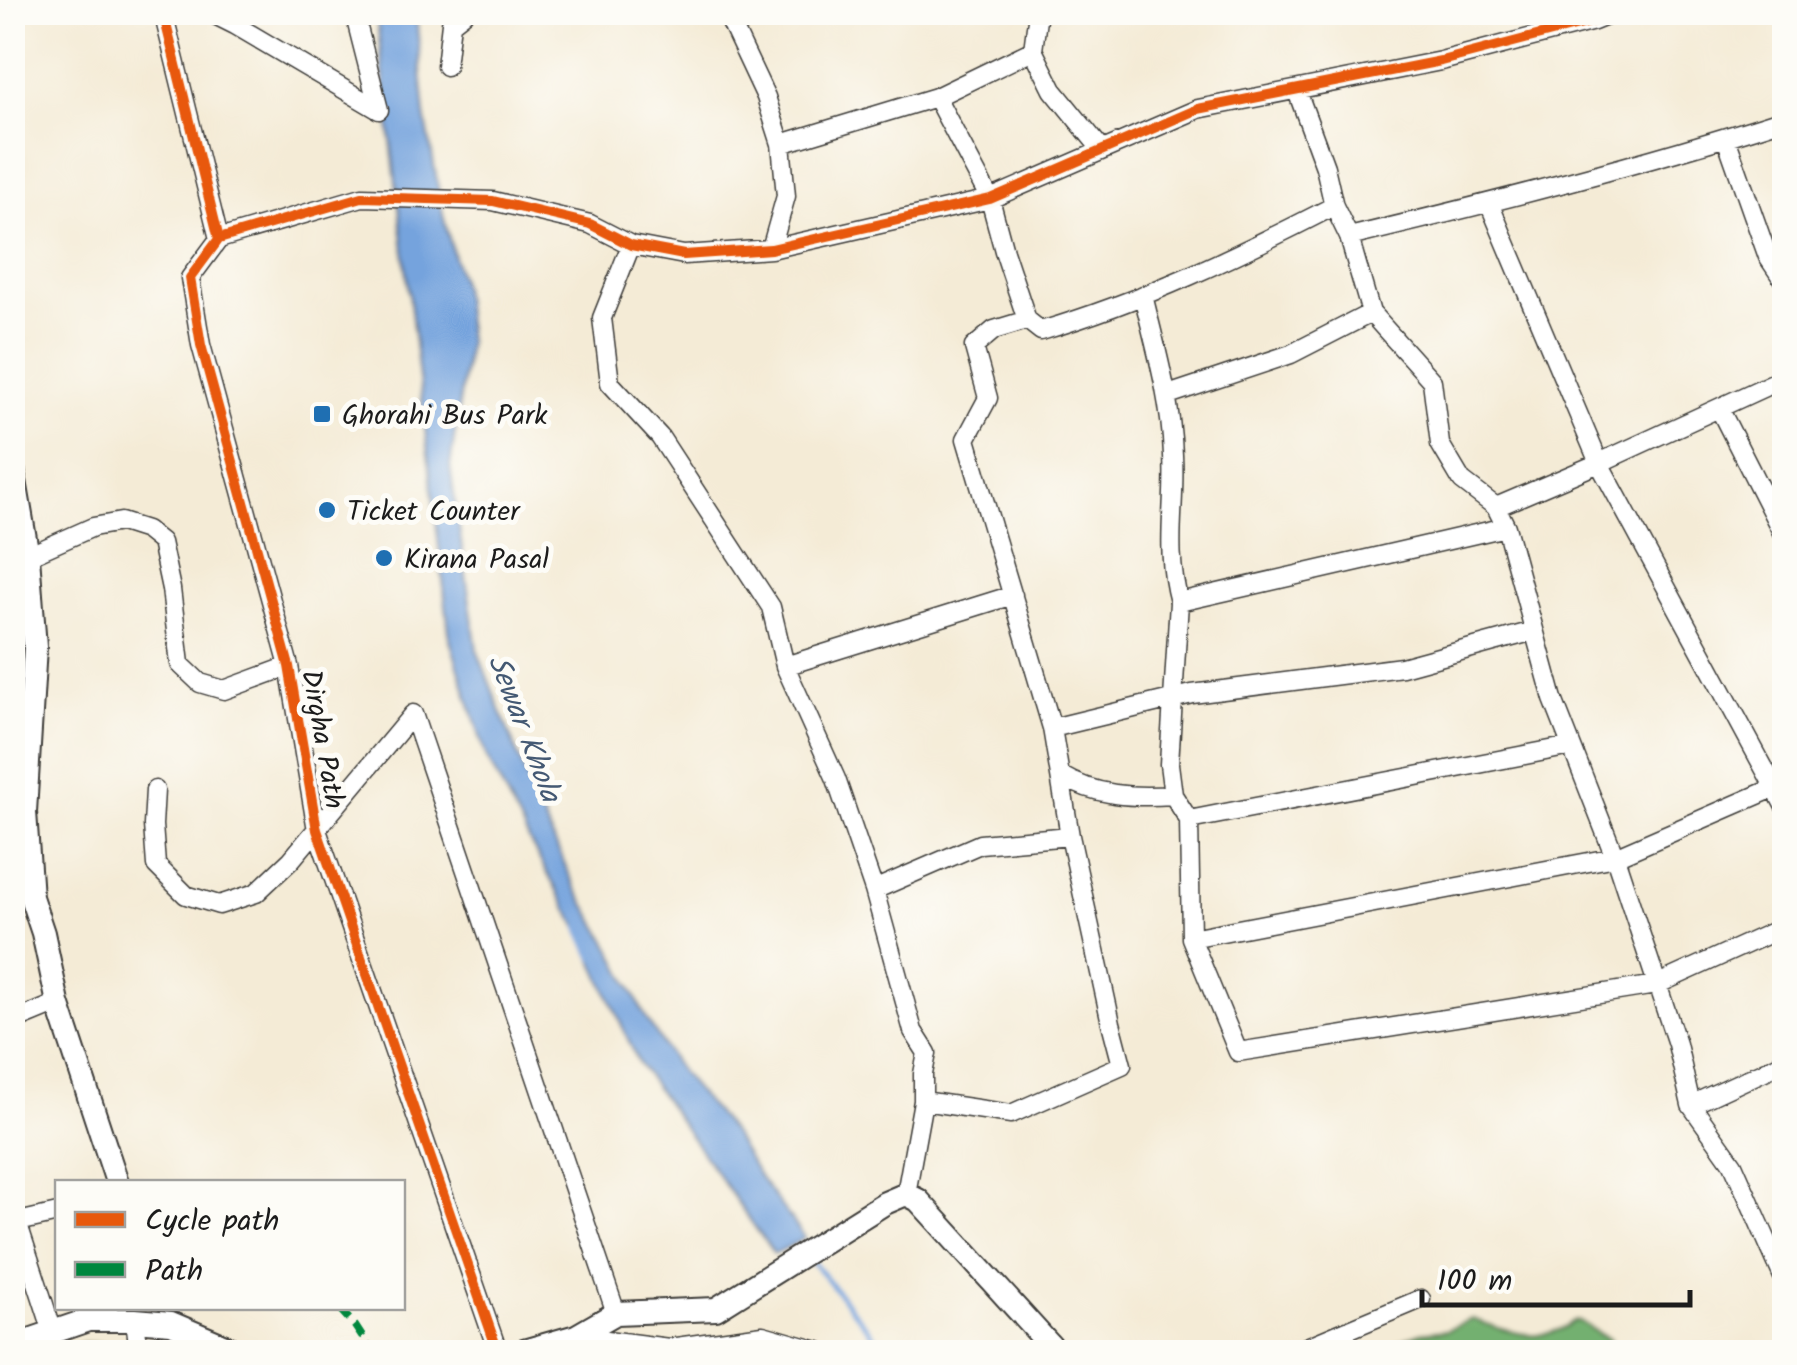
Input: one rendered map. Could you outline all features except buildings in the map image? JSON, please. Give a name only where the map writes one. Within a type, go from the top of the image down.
[{"type":"street","points":[[163,12],[219,239],[362,197],[493,201],[590,224],[632,245],[684,255],[771,250],[990,199],[1198,109],[1440,61],[1616,12]]},
{"type":"street","points":[[209,12],[379,110],[354,12]]},
{"type":"street","points":[[446,66],[451,23],[465,12]]},
{"type":"street","points":[[726,12],[766,97],[781,144],[786,196],[771,250]]},
{"type":"street","points":[[1038,12],[1033,50],[1053,90],[1102,150]]},
{"type":"street","points":[[781,144],[936,97],[1033,50]]},
{"type":"street","points":[[1297,91],[1326,167],[1334,206],[1349,237],[1371,313],[1432,381],[1440,444],[1462,482],[1496,507],[1506,528],[1554,698],[1615,857],[1677,1044],[1691,1106],[1733,1164],[1784,1279]]},
{"type":"street","points":[[936,97],[990,199],[1028,320],[1040,331],[1143,296],[1334,206]]},
{"type":"street","points":[[1349,237],[1490,203],[1784,119]]},
{"type":"street","points":[[1726,138],[1768,257],[1784,281]]},
{"type":"street","points":[[1490,203],[1599,464],[1784,805]]},
{"type":"street","name":"Dirgha Path","points":[[219,239],[190,278],[195,311],[288,666],[318,830],[498,1352]]},
{"type":"street","points":[[632,245],[602,318],[610,383],[660,437],[771,608],[785,666],[836,779],[874,890],[914,1030],[927,1053],[923,1101],[906,1194]]},
{"type":"street","points":[[1143,296],[1168,396],[1174,458],[1170,535],[1172,576],[1179,602],[1169,764],[1173,795],[1189,820],[1191,938],[1238,1052],[1656,985],[1784,928]]},
{"type":"street","points":[[1168,396],[1291,354],[1371,313]]},
{"type":"street","points":[[923,1101],[1011,1114],[1122,1065],[1070,836],[1052,728],[966,438],[988,398],[974,347],[994,330],[1028,320]]},
{"type":"street","points":[[1496,507],[1784,378]]},
{"type":"street","points":[[1719,408],[1784,536]]},
{"type":"street","points":[[12,463],[20,559],[35,646],[24,812],[31,897],[58,1003],[115,1180]]},
{"type":"street","points":[[20,559],[93,527],[121,522],[146,530],[161,542],[180,664],[200,684],[224,690],[288,666]]},
{"type":"street","points":[[1179,602],[1506,528]]},
{"type":"street","points":[[785,666],[1013,596]]},
{"type":"street","points":[[1052,728],[1192,694],[1402,668],[1534,631]]},
{"type":"street","points":[[155,790],[156,865],[186,894],[219,905],[256,893],[291,860],[413,714],[616,1314]]},
{"type":"street","points":[[1189,820],[1571,746]]},
{"type":"street","points":[[1060,775],[1078,786],[1104,793],[1173,795]]},
{"type":"street","points":[[1191,938],[1615,857],[1776,787]]},
{"type":"street","points":[[874,890],[980,844],[1070,836]]},
{"type":"street","points":[[12,1022],[58,1003]]},
{"type":"street","points":[[1691,1106],[1784,1064]]},
{"type":"street","points":[[520,1352],[576,1336],[616,1314],[716,1309],[885,1203],[906,1194],[918,1200],[1056,1352]]},
{"type":"street","points":[[52,1332],[15,1214],[55,1213]]},
{"type":"street","points":[[1295,1352],[1421,1299]]},
{"type":"street","points":[[135,1314],[139,1352]]},
{"type":"street","points":[[12,1346],[88,1320],[135,1314],[171,1323],[239,1352]]},
{"type":"street","points":[[576,1336],[669,1348],[763,1334],[822,1352]]},
{"type":"green space","points":[[1472,1319],[1537,1335],[1579,1322],[1609,1339],[1615,1352],[1393,1352],[1396,1343]]},
{"type":"green space","points":[[83,1343],[173,1347],[185,1352],[54,1352]]},
{"type":"water","points":[[376,13],[416,13],[425,115],[443,215],[462,287],[468,341],[450,467],[477,650],[533,795],[574,885],[647,1020],[682,1074],[731,1131],[805,1238],[774,1254],[639,1064],[580,931],[486,756],[450,640]]},
{"type":"waterway","name":"Sewar Khola","points":[[579,927],[593,958]]},
{"type":"waterway","name":"Sewar Khola","points":[[810,1259],[887,1352]]},
{"type":"marked path","points":[[341,1310],[372,1352]]},
{"type":"cycle path","points":[[163,12],[219,239],[190,278],[201,345],[289,666],[317,830],[498,1352]]},
{"type":"cycle path","points":[[219,239],[362,197],[493,201],[590,224],[631,245],[684,255],[771,249],[990,199],[1198,109],[1441,61],[1616,12]]},
{"type":"place","name":"Ghorahi Bus Park","points":[[322,414]]},
{"type":"place","name":"Ticket Counter","points":[[327,510]]},
{"type":"place","name":"Kirana Pasal","points":[[384,558]]}]
